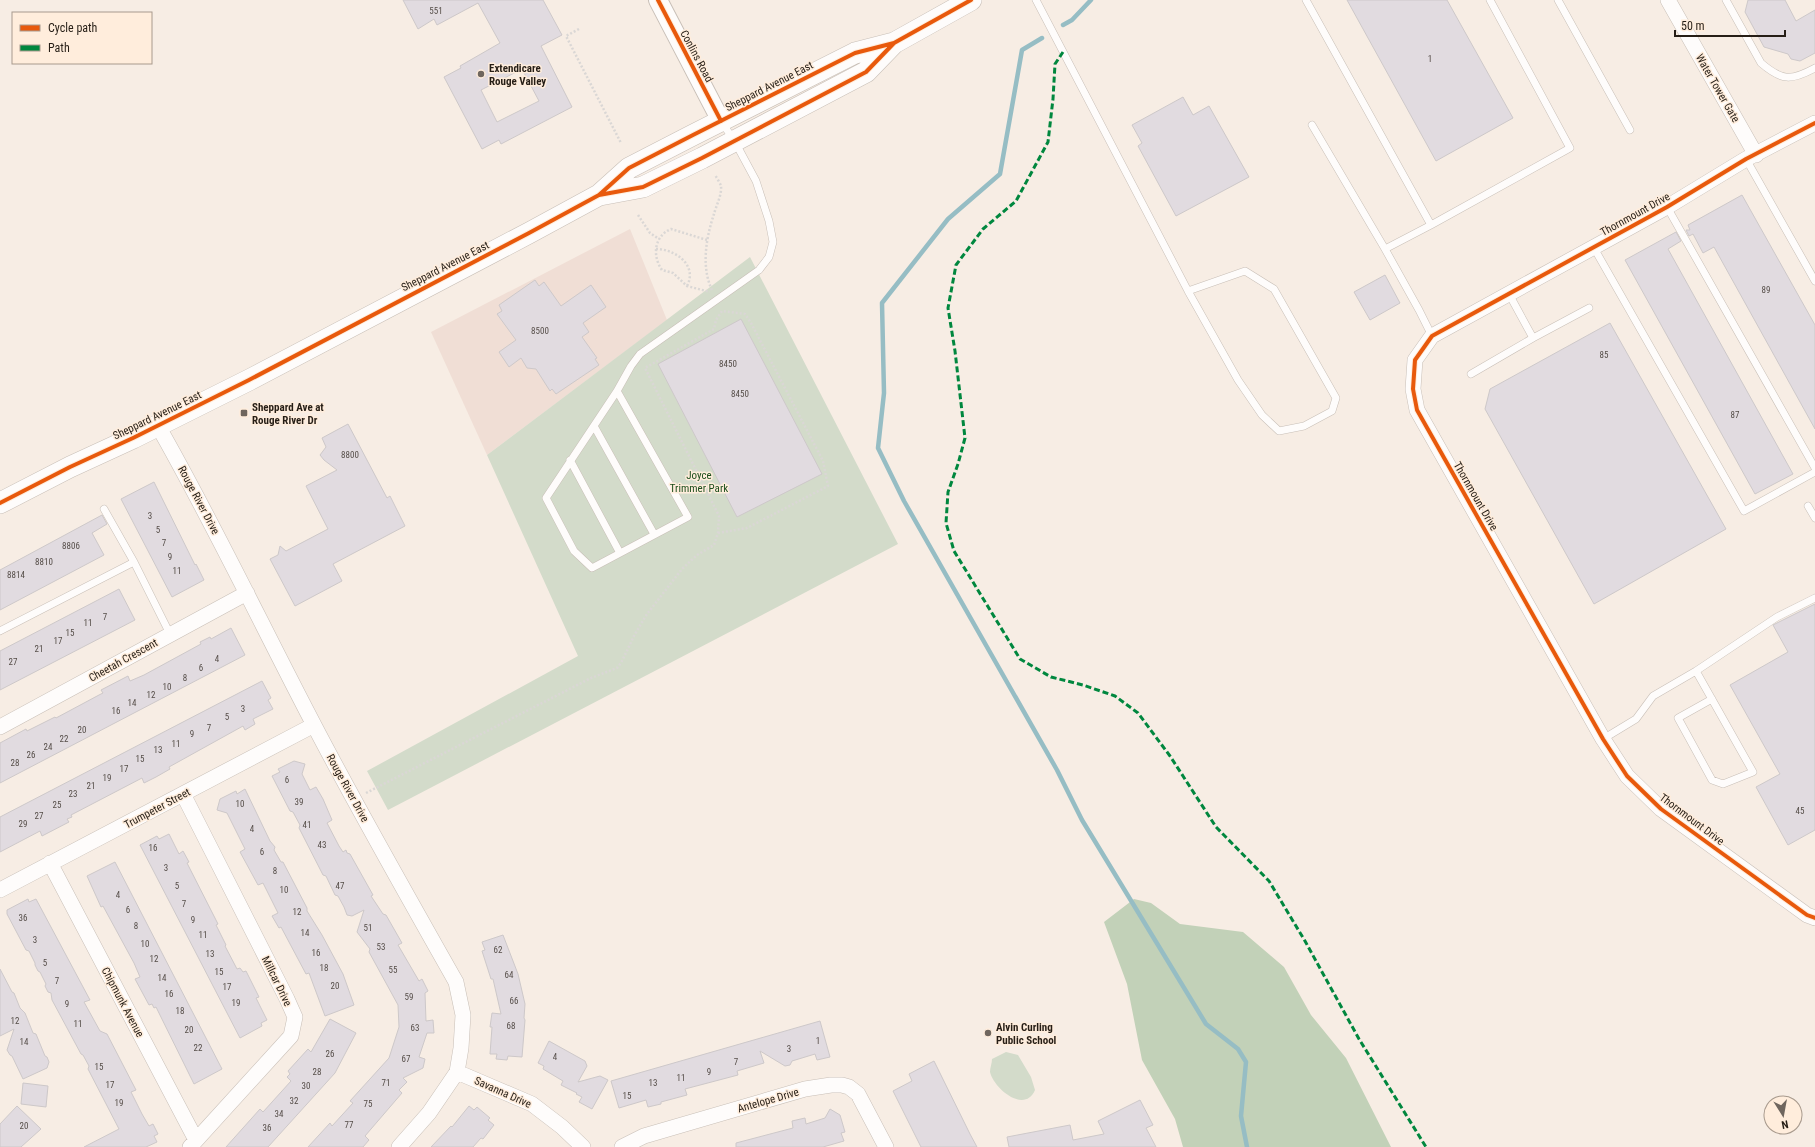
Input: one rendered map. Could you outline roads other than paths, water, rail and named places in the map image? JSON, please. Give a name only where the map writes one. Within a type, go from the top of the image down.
[{"type":"main road","name":"Sheppard Avenue East","points":[[0,503],[70,467],[158,426],[599,195],[629,168],[855,53],[894,43],[971,0]]},
{"type":"main road","name":"Sheppard Avenue East","points":[[599,195],[643,187],[866,72],[894,43]]},
{"type":"street","name":"Conlins Road","points":[[658,0],[721,121]]},
{"type":"street","name":"Water Tower Gate","points":[[1668,0],[1751,157]]},
{"type":"street","name":"Thornmount Drive","points":[[1815,123],[1751,157],[1594,248],[1432,336],[1415,360],[1413,389],[1417,410],[1603,739],[1627,776],[1661,809],[1808,916],[1815,918]]},
{"type":"street","name":"Rouge River Drive","points":[[158,426],[195,492],[353,799],[456,982],[463,1015],[461,1048],[457,1072],[429,1113],[398,1147]]},
{"type":"street","name":"Cheetah Crescent","points":[[0,728],[247,593]]},
{"type":"street","name":"Trumpeter Street","points":[[0,890],[314,725]]},
{"type":"street","name":"Millcar Drive","points":[[183,794],[295,1017],[291,1036],[193,1143]]},
{"type":"street","name":"Chipmunk Avenue","points":[[50,863],[193,1143]]},
{"type":"street","name":"Savanna Drive","points":[[457,1072],[532,1104],[562,1127],[583,1147]]},
{"type":"street","name":"Antelope Drive","points":[[622,1147],[644,1136],[805,1090],[831,1085],[842,1085],[849,1087],[858,1094],[886,1147]]},
{"type":"lane","points":[[1036,0],[1188,291],[1238,380],[1262,416],[1279,431],[1304,426],[1332,411],[1336,398],[1274,289],[1245,271],[1188,291]]},
{"type":"lane","points":[[1306,0],[1431,225]]},
{"type":"lane","points":[[1384,249],[1431,225],[1570,148],[1490,0]]},
{"type":"lane","points":[[1558,0],[1630,130]]},
{"type":"lane","points":[[1726,0],[1761,63],[1769,70],[1785,78],[1803,74],[1815,68]]},
{"type":"lane","points":[[617,391],[688,517],[592,568],[574,551],[546,498],[640,354],[759,270],[769,257],[773,242],[769,221],[756,181],[734,140],[721,121]]},
{"type":"lane","points":[[1312,125],[1419,310],[1432,336]]},
{"type":"lane","points":[[1751,157],[1815,281]]},
{"type":"lane","points":[[1667,207],[1815,468]]},
{"type":"lane","points":[[1594,248],[1744,511],[1815,472]]},
{"type":"lane","points":[[1509,294],[1533,338]]},
{"type":"lane","points":[[1471,374],[1589,308]]},
{"type":"lane","points":[[594,426],[654,534]]},
{"type":"lane","points":[[570,460],[620,553]]},
{"type":"lane","points":[[1808,506],[1815,518]]},
{"type":"lane","points":[[104,509],[134,562],[170,634]]},
{"type":"lane","points":[[0,631],[134,562]]},
{"type":"lane","points":[[1603,739],[1636,719],[1654,696],[1696,671],[1777,617],[1815,598]]},
{"type":"lane","points":[[1696,671],[1712,699],[1753,772],[1723,784],[1712,780],[1678,718],[1712,699]]},
{"type":"waterway","points":[[1063,25],[1072,20],[1091,0]]},
{"type":"waterway","points":[[1042,38],[1022,50],[1000,174],[948,219],[882,303],[884,393],[878,448],[904,501],[1057,770],[1082,820],[1206,1024],[1238,1049],[1246,1062],[1241,1116],[1247,1147]]},
{"type":"place","name":"Extendicare Rouge Valley","points":[[481,74]]},
{"type":"place","name":"Sheppard Ave at Rouge River Dr","points":[[244,413]]},
{"type":"place","name":"Alvin Curling Public School","points":[[988,1033]]},
{"type":"park label","name":"Joyce Trimmer Park","points":[[699,481]]}]
